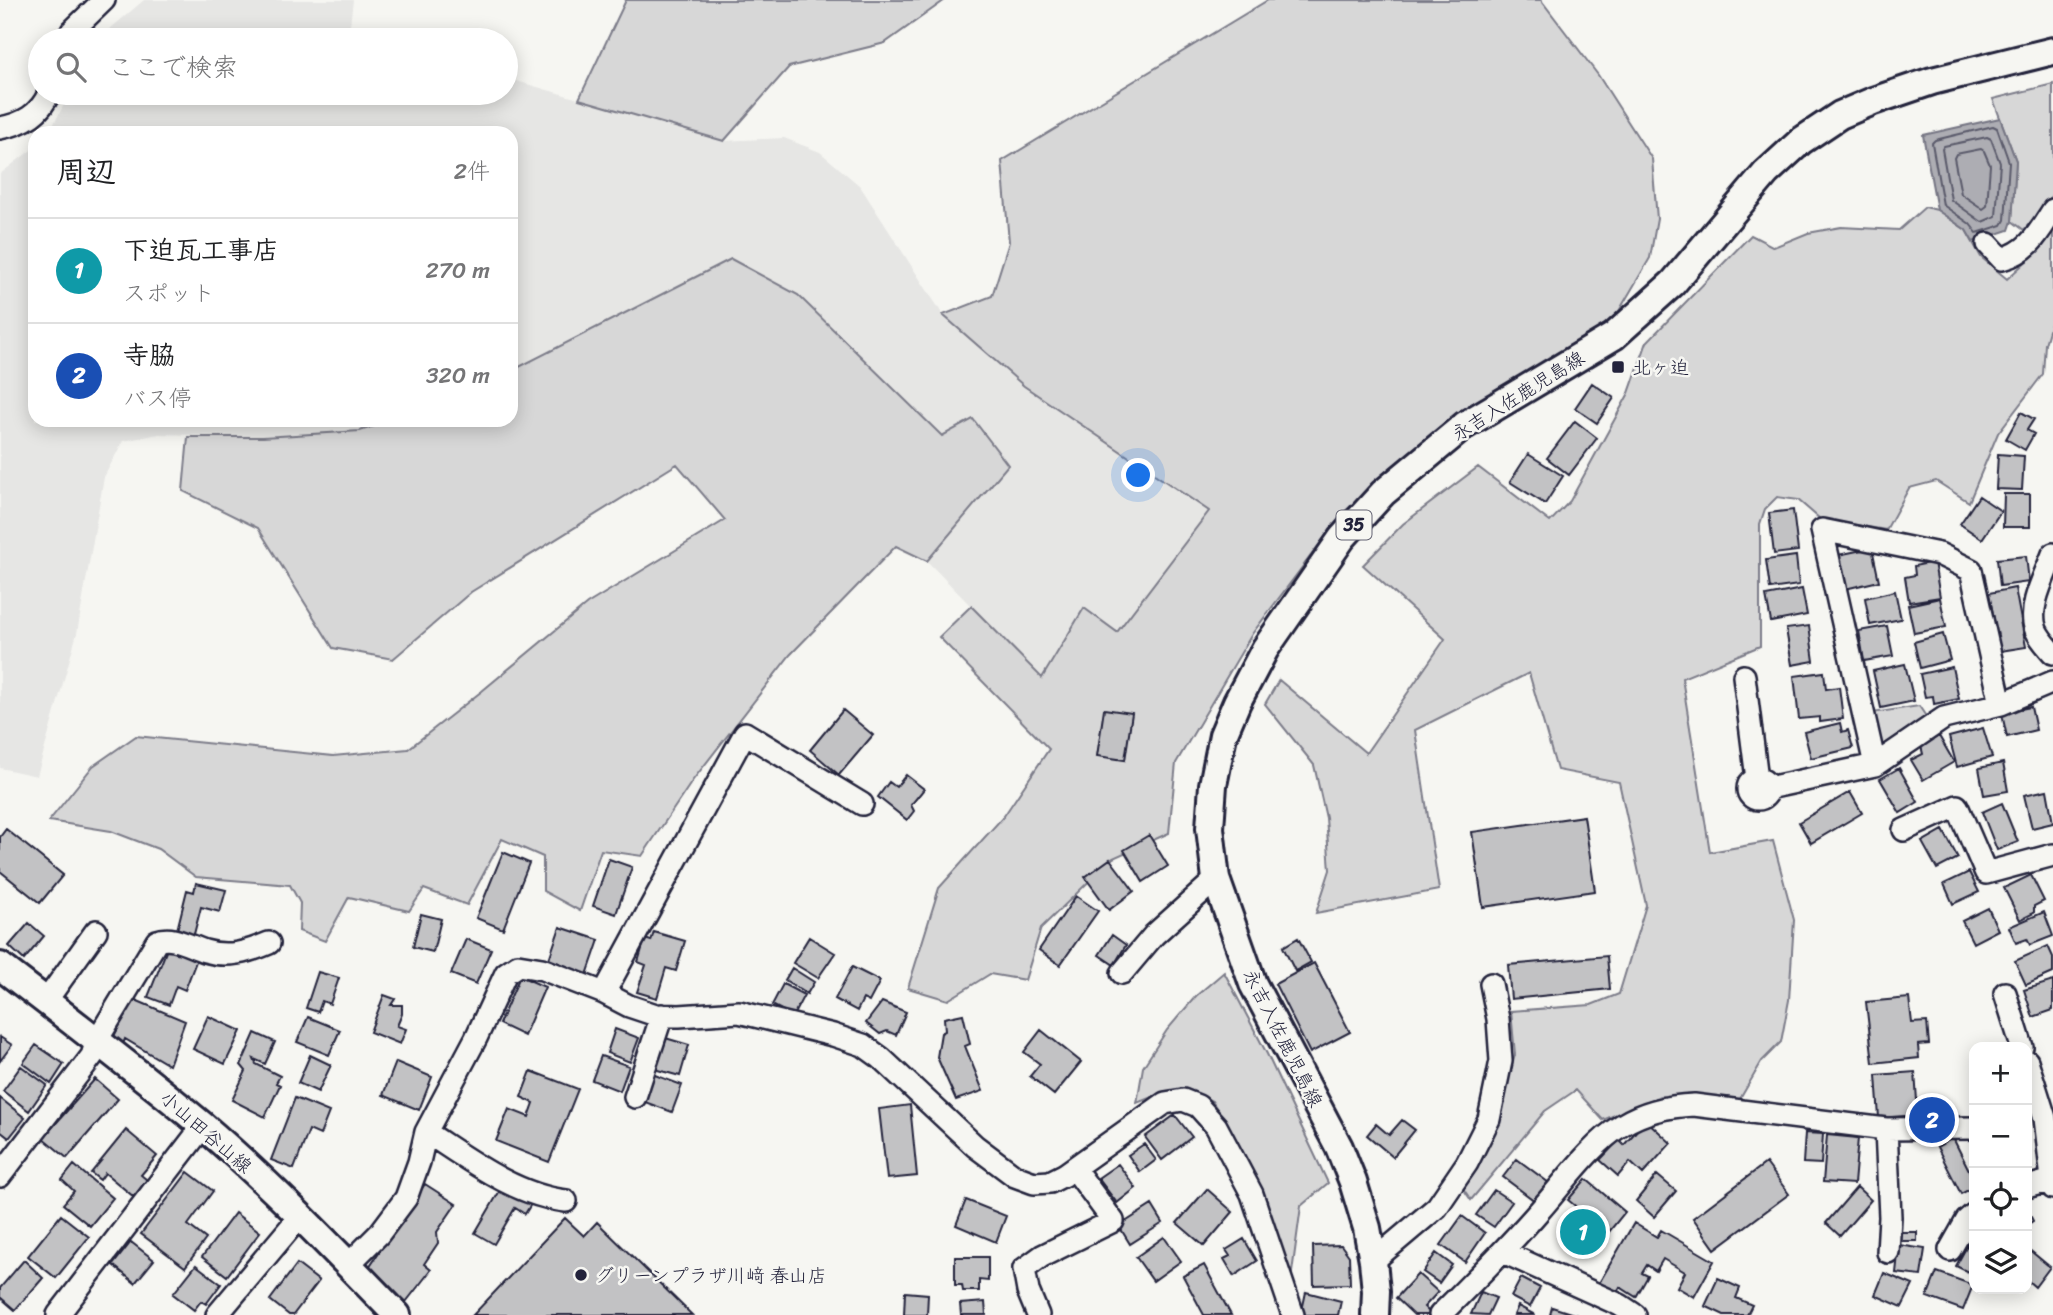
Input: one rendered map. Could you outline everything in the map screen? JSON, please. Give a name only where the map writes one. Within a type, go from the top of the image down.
[{"type":"main road","name":"永吉入佐鹿児島線","points":[[1375,1315],[1373,1261],[1360,1205],[1339,1147],[1252,984],[1216,879],[1210,828],[1213,785],[1223,736],[1237,702],[1265,649],[1342,538],[1383,493],[1465,425],[1614,336],[1673,283],[1766,173],[1801,141],[1840,115],[1873,101],[1932,81],[2053,51]]},
{"type":"main road","name":"小山田谷山線","points":[[0,967],[97,1040],[203,1126],[302,1217],[397,1315]]},
{"type":"street","points":[[75,28],[104,0]]},
{"type":"street","points":[[0,128],[18,125],[32,117],[42,105]]},
{"type":"street","points":[[1988,244],[2002,259],[2017,255],[2033,241],[2053,210]]},
{"type":"street","points":[[1875,765],[1822,530],[1939,554],[1971,570],[2001,704]]},
{"type":"street","points":[[2053,554],[2035,606],[2034,622],[2037,634],[2053,653]]},
{"type":"street","points":[[1744,676],[1763,784],[1875,765],[1944,718],[2001,704],[2053,682]]},
{"type":"street","points":[[604,993],[745,733],[862,804]]},
{"type":"street","points":[[1904,830],[1957,806],[1986,873],[2053,855]]},
{"type":"street","points":[[1122,973],[1154,935],[1216,879]]},
{"type":"street","points":[[46,1001],[96,931]]},
{"type":"street","points":[[0,1176],[92,1056],[97,1040],[157,941],[165,938],[207,952],[228,954],[247,953],[269,943]]},
{"type":"street","points":[[349,1264],[379,1234],[406,1198],[426,1132],[476,1038],[506,973],[518,965],[542,969],[604,993],[629,1006],[662,1015],[738,1012],[863,1045],[898,1073],[975,1146],[1015,1176],[1034,1183],[1050,1182],[1074,1168],[1165,1103],[1183,1100],[1198,1106],[1216,1126],[1252,1195],[1293,1315]]},
{"type":"street","points":[[1373,1261],[1437,1207],[1467,1163],[1489,1119],[1502,1061],[1498,1018],[1491,984]]},
{"type":"street","points":[[2005,993],[2020,1042]]},
{"type":"street","points":[[635,1097],[662,1015]]},
{"type":"street","points":[[2032,1080],[2042,1119],[2052,1184],[2032,1186]]},
{"type":"street","points":[[1440,1315],[1503,1252],[1600,1143],[1622,1125],[1663,1108],[1680,1105],[1712,1106],[1785,1118],[1886,1129],[1969,1128]]},
{"type":"street","points":[[58,1315],[203,1126]]},
{"type":"street","points":[[1886,1129],[1890,1217],[1888,1252]]},
{"type":"street","points":[[426,1132],[477,1165],[524,1189],[548,1199],[566,1201]]},
{"type":"street","points":[[1038,1315],[1028,1291],[1024,1269],[1042,1256],[1113,1220],[1074,1168]]},
{"type":"street","points":[[217,1315],[302,1217]]},
{"type":"street","points":[[1950,1250],[1969,1218]]},
{"type":"street","points":[[1503,1252],[1620,1305],[1635,1315]]},
{"type":"shaded area","points":[[144,0],[353,0],[350,28],[111,28]]},
{"type":"shaded area","points":[[626,0],[945,0],[885,43],[789,67],[724,141],[579,99]]},
{"type":"shaded area","points":[[1268,0],[1541,0],[1598,75],[1652,159],[1657,219],[1650,258],[1619,311],[1609,322],[1450,418],[1343,513],[1252,634],[1176,763],[1169,833],[1113,858],[1041,928],[1025,980],[990,974],[948,1000],[908,988],[939,888],[1004,816],[1049,749],[939,637],[971,606],[1042,678],[1084,608],[1117,632],[1209,511],[1024,386],[943,315],[992,296],[1009,242],[1002,161]]},
{"type":"shaded area","points":[[518,81],[724,141],[784,138],[820,152],[860,186],[943,315],[1024,386],[1209,511],[1117,632],[1084,608],[1042,679],[927,561],[1008,465],[942,437],[798,295],[731,259],[518,367],[518,126],[53,126],[64,105],[518,105]]},
{"type":"shaded area","points":[[2053,84],[2053,194],[2024,230],[2012,221],[2016,161],[1993,99]]},
{"type":"shaded area","points":[[28,152],[28,427],[372,427],[361,431],[263,437],[159,434],[123,441],[104,477],[77,633],[37,776],[0,768],[0,174]]},
{"type":"shaded area","points":[[1925,207],[1937,210],[1966,230],[1981,257],[2007,279],[2043,246],[2053,225],[2053,317],[2045,344],[2043,374],[1998,433],[1969,502],[1936,481],[1909,488],[1886,530],[1820,519],[1798,500],[1777,497],[1765,509],[1760,524],[1760,646],[1682,678],[1710,852],[1773,841],[1794,920],[1789,1000],[1781,1042],[1762,1061],[1740,1099],[1660,1096],[1603,1120],[1576,1090],[1545,1111],[1471,1200],[1462,1187],[1496,1121],[1515,1055],[1511,1011],[1591,1005],[1619,994],[1646,905],[1619,782],[1557,770],[1529,673],[1415,730],[1439,890],[1316,913],[1330,870],[1326,818],[1314,765],[1265,704],[1279,680],[1366,753],[1445,639],[1363,565],[1403,524],[1478,467],[1550,522],[1570,501],[1629,393],[1647,342],[1751,235],[1774,247],[1808,233],[1841,227],[1899,230]]},
{"type":"shaded area","points":[[731,259],[798,295],[942,436],[973,419],[1008,465],[927,561],[896,546],[790,655],[693,780],[642,856],[601,850],[580,911],[543,891],[543,857],[502,839],[467,905],[424,889],[409,911],[349,897],[325,941],[299,931],[300,903],[290,885],[196,877],[158,849],[111,831],[49,821],[93,766],[136,736],[333,756],[408,749],[587,604],[725,520],[677,464],[471,592],[393,659],[333,648],[258,528],[183,491],[188,437],[263,437],[360,431],[372,427],[518,427],[518,367]]},
{"type":"shaded area","points":[[1919,706],[1927,718],[1891,746],[1878,743],[1872,713]]},
{"type":"shaded area","points":[[1224,972],[1267,1054],[1328,1183],[1301,1206],[1291,1280],[1229,1129],[1212,1101],[1191,1091],[1167,1091],[1137,1103],[1143,1067],[1167,1030],[1196,996]]},
{"type":"water","points":[[2000,118],[2016,161],[2012,221],[2009,230],[1973,242],[1966,230],[1937,210],[1923,135]]},
{"type":"building","points":[[1592,383],[1614,398],[1597,423],[1575,408]]},
{"type":"building","points":[[2021,412],[2034,419],[2027,430],[2034,434],[2025,450],[2006,439]]},
{"type":"building","points":[[1575,421],[1597,438],[1569,475],[1547,458]]},
{"type":"building","points":[[1528,454],[1563,476],[1545,504],[1510,482]]},
{"type":"building","points":[[1998,454],[2024,456],[2022,490],[1996,489]]},
{"type":"building","points":[[2004,494],[2030,494],[2030,527],[2003,527]]},
{"type":"building","points":[[1979,496],[2001,511],[1982,539],[1960,524]]},
{"type":"building","points":[[1793,510],[1798,551],[1774,554],[1769,513]]},
{"type":"building","points":[[1872,548],[1879,581],[1845,589],[1838,555]]},
{"type":"building","points":[[1796,556],[1799,585],[1770,589],[1766,560]]},
{"type":"building","points":[[2026,556],[2029,582],[2000,586],[1997,559]]},
{"type":"building","points":[[1934,562],[1940,597],[1909,602],[1905,577],[1915,575],[1914,566]]},
{"type":"building","points":[[2015,588],[2026,647],[2000,651],[1989,593]]},
{"type":"building","points":[[1802,589],[1807,615],[1771,622],[1766,596]]},
{"type":"building","points":[[1895,591],[1901,619],[1870,625],[1865,598]]},
{"type":"building","points":[[1940,598],[1946,627],[1914,633],[1908,605]]},
{"type":"building","points":[[1809,626],[1814,661],[1792,665],[1786,629]]},
{"type":"building","points":[[1887,626],[1893,656],[1864,661],[1859,631]]},
{"type":"building","points":[[1943,634],[1950,660],[1920,668],[1914,642]]},
{"type":"building","points":[[1905,664],[1914,701],[1881,708],[1873,671]]},
{"type":"building","points":[[1952,667],[1959,699],[1934,704],[1933,696],[1925,697],[1920,674]]},
{"type":"building","points":[[1824,672],[1826,689],[1839,687],[1843,719],[1820,722],[1820,717],[1799,719],[1794,676]]},
{"type":"building","points":[[2018,701],[2020,709],[2031,707],[2036,730],[2007,737],[2000,705]]},
{"type":"building","points":[[1104,709],[1132,713],[1125,760],[1097,756]]},
{"type":"building","points":[[843,710],[873,735],[839,775],[810,750]]},
{"type":"building","points":[[1840,723],[1842,732],[1848,730],[1853,748],[1811,758],[1804,732]]},
{"type":"building","points":[[1983,728],[1992,757],[1957,767],[1949,737]]},
{"type":"building","points":[[1939,736],[1954,762],[1923,780],[1911,760],[1923,754],[1921,746]]},
{"type":"building","points":[[2003,763],[2008,791],[1984,795],[1979,768]]},
{"type":"building","points":[[1899,768],[1918,802],[1900,813],[1880,779]]},
{"type":"building","points":[[906,775],[924,789],[911,805],[914,811],[907,820],[878,797],[889,782],[896,787]]},
{"type":"building","points":[[2047,790],[2053,823],[2032,828],[2024,795]]},
{"type":"building","points":[[1850,792],[1862,813],[1811,843],[1799,822]]},
{"type":"building","points":[[2002,803],[2018,842],[1997,850],[1982,812]]},
{"type":"building","points":[[1584,816],[1595,891],[1483,907],[1472,832]]},
{"type":"building","points":[[6,829],[63,875],[40,903],[0,871],[0,837]]},
{"type":"building","points":[[1943,830],[1958,858],[1937,869],[1922,842]]},
{"type":"building","points":[[1149,835],[1168,866],[1143,882],[1124,850]]},
{"type":"building","points":[[503,852],[529,863],[503,929],[476,918]]},
{"type":"building","points":[[609,859],[632,867],[616,914],[593,906]]},
{"type":"building","points":[[1110,859],[1134,891],[1109,910],[1085,877]]},
{"type":"building","points":[[1969,872],[1979,892],[1953,904],[1944,884]]},
{"type":"building","points":[[2031,875],[2044,901],[2034,906],[2034,913],[2020,920],[2004,888]]},
{"type":"building","points":[[196,883],[226,890],[220,912],[201,907],[193,938],[176,934],[187,890],[194,892]]},
{"type":"building","points":[[1076,896],[1098,911],[1060,965],[1039,950]]},
{"type":"building","points":[[1988,908],[1998,930],[1973,943],[1962,921]]},
{"type":"building","points":[[2044,912],[2053,936],[2030,945],[2027,939],[2016,943],[2009,927]]},
{"type":"building","points":[[421,914],[441,919],[433,952],[413,947]]},
{"type":"building","points":[[29,923],[44,936],[24,960],[9,946]]},
{"type":"building","points":[[560,927],[599,940],[587,975],[548,962]]},
{"type":"building","points":[[654,932],[685,941],[676,971],[666,968],[657,998],[637,992],[646,965],[638,962],[645,939],[651,941]]},
{"type":"building","points":[[1112,935],[1126,945],[1114,965],[1099,955]]},
{"type":"building","points":[[809,937],[835,953],[818,978],[793,963]]},
{"type":"building","points":[[1298,938],[1311,962],[1295,971],[1283,947]]},
{"type":"building","points":[[466,939],[491,949],[476,984],[451,974]]},
{"type":"building","points":[[169,944],[198,956],[185,990],[176,986],[169,1005],[148,997]]},
{"type":"building","points":[[2048,946],[2053,957],[2053,973],[2026,985],[2015,961]]},
{"type":"building","points":[[1607,956],[1610,989],[1511,999],[1508,965]]},
{"type":"building","points":[[1314,963],[1350,1032],[1310,1053],[1275,984]]},
{"type":"building","points":[[852,967],[880,981],[869,1002],[863,999],[857,1011],[835,999]]},
{"type":"building","points":[[792,968],[814,982],[807,994],[785,980]]},
{"type":"building","points":[[318,972],[339,978],[330,1004],[322,1001],[318,1012],[306,1008]]},
{"type":"building","points":[[520,976],[545,987],[524,1036],[499,1024]]},
{"type":"building","points":[[2053,981],[2053,1010],[2033,1017],[2024,990]]},
{"type":"building","points":[[783,984],[804,995],[793,1016],[772,1005]]},
{"type":"building","points":[[384,995],[395,999],[391,1005],[402,1005],[397,1026],[406,1029],[400,1044],[370,1032]]},
{"type":"building","points":[[1909,998],[1912,1023],[1927,1022],[1929,1044],[1918,1045],[1919,1058],[1873,1063],[1866,1002]]},
{"type":"building","points":[[133,999],[185,1021],[169,1065],[125,1039],[120,1052],[110,1044]]},
{"type":"building","points":[[882,1002],[906,1012],[896,1035],[887,1031],[880,1034],[866,1023]]},
{"type":"building","points":[[963,1014],[970,1044],[965,1046],[983,1091],[956,1100],[937,1057],[941,1033],[945,1031],[944,1018]]},
{"type":"building","points":[[208,1016],[241,1031],[225,1064],[193,1049]]},
{"type":"building","points":[[308,1017],[340,1030],[329,1055],[297,1042]]},
{"type":"building","points":[[615,1029],[639,1038],[630,1062],[607,1053]]},
{"type":"building","points":[[1041,1030],[1081,1062],[1054,1095],[1030,1076],[1040,1064],[1024,1052]]},
{"type":"building","points":[[255,1033],[275,1042],[265,1064],[254,1059],[256,1064],[280,1076],[276,1083],[280,1085],[265,1117],[232,1100],[246,1071],[241,1065]]},
{"type":"building","points":[[0,1037],[12,1045],[0,1061]]},
{"type":"building","points":[[662,1037],[689,1045],[680,1076],[654,1069]]},
{"type":"building","points":[[36,1045],[64,1064],[51,1084],[23,1063]]},
{"type":"building","points":[[310,1055],[331,1065],[318,1092],[298,1083]]},
{"type":"building","points":[[601,1056],[629,1066],[620,1091],[592,1080]]},
{"type":"building","points":[[396,1062],[432,1077],[419,1110],[383,1095]]},
{"type":"building","points":[[21,1066],[47,1085],[29,1111],[3,1091]]},
{"type":"building","points":[[531,1071],[578,1089],[549,1162],[496,1141],[509,1109],[529,1117],[534,1103],[521,1097]]},
{"type":"building","points":[[1915,1072],[1918,1115],[1879,1118],[1876,1075]]},
{"type":"building","points":[[652,1074],[682,1085],[672,1112],[642,1101]]},
{"type":"building","points":[[95,1079],[118,1099],[67,1158],[43,1138]]},
{"type":"building","points":[[0,1098],[25,1118],[9,1138],[0,1131]]},
{"type":"building","points":[[295,1098],[329,1112],[320,1135],[309,1130],[294,1169],[271,1160]]},
{"type":"building","points":[[910,1105],[917,1176],[887,1179],[879,1109]]},
{"type":"building","points":[[1175,1115],[1192,1137],[1162,1160],[1145,1137]]},
{"type":"building","points":[[1402,1120],[1415,1130],[1393,1157],[1367,1135],[1376,1124],[1389,1135]]},
{"type":"building","points":[[1646,1120],[1671,1143],[1643,1174],[1630,1162],[1618,1176],[1600,1160],[1619,1140],[1624,1145]]},
{"type":"building","points":[[126,1130],[157,1156],[141,1175],[147,1180],[134,1197],[105,1173],[100,1180],[91,1173]]},
{"type":"building","points":[[1805,1133],[1823,1134],[1821,1164],[1803,1163]]},
{"type":"building","points":[[1827,1135],[1858,1138],[1854,1184],[1823,1182]]},
{"type":"building","points":[[1953,1138],[1969,1170],[1969,1190],[1961,1194],[1937,1147]]},
{"type":"building","points":[[1144,1144],[1156,1160],[1140,1172],[1128,1155]]},
{"type":"building","points":[[1517,1159],[1549,1183],[1535,1201],[1503,1177]]},
{"type":"building","points":[[1766,1163],[1789,1194],[1715,1249],[1693,1218]]},
{"type":"building","points":[[1118,1164],[1136,1188],[1117,1203],[1098,1178]]},
{"type":"building","points":[[74,1165],[113,1198],[90,1226],[63,1204],[74,1191],[62,1180]]},
{"type":"building","points":[[188,1172],[213,1191],[188,1225],[206,1239],[185,1267],[141,1234]]},
{"type":"building","points":[[1657,1175],[1676,1191],[1654,1217],[1636,1201]]},
{"type":"building","points":[[1586,1179],[1625,1212],[1608,1233],[1568,1200]]},
{"type":"building","points":[[425,1184],[456,1204],[437,1232],[438,1243],[424,1264],[431,1270],[406,1302],[365,1273]]},
{"type":"building","points":[[502,1187],[531,1204],[525,1214],[515,1208],[494,1244],[475,1233]]},
{"type":"building","points":[[1857,1187],[1871,1200],[1840,1236],[1826,1223]]},
{"type":"building","points":[[1207,1189],[1233,1212],[1204,1246],[1177,1223]]},
{"type":"building","points":[[1494,1190],[1512,1202],[1494,1227],[1476,1215]]},
{"type":"building","points":[[966,1200],[1006,1216],[996,1242],[956,1225]]},
{"type":"building","points":[[1152,1205],[1163,1223],[1130,1244],[1119,1226]]},
{"type":"building","points":[[235,1213],[260,1232],[227,1276],[202,1257]]},
{"type":"building","points":[[1576,1213],[1602,1237],[1589,1250],[1563,1227]]},
{"type":"building","points":[[61,1215],[89,1237],[56,1278],[28,1256]]},
{"type":"building","points":[[1462,1216],[1485,1233],[1465,1262],[1441,1245]]},
{"type":"building","name":"グリーンプラザ川﨑 春山店","points":[[565,1218],[584,1236],[597,1222],[692,1315],[473,1315]]},
{"type":"building","points":[[1634,1223],[1657,1237],[1661,1230],[1714,1261],[1694,1297],[1677,1287],[1685,1272],[1663,1259],[1656,1271],[1647,1265],[1642,1273],[1648,1276],[1636,1297],[1620,1287],[1612,1300],[1595,1290]]},
{"type":"building","points":[[1899,1232],[1917,1232],[1917,1241],[1899,1241]]},
{"type":"building","points":[[1164,1237],[1181,1261],[1153,1281],[1136,1257]]},
{"type":"building","points":[[1244,1239],[1257,1261],[1234,1276],[1224,1259],[1230,1256],[1226,1250]]},
{"type":"building","points":[[131,1242],[154,1260],[135,1283],[113,1265]]},
{"type":"building","points":[[1341,1245],[1349,1256],[1350,1284],[1314,1285],[1313,1246]]},
{"type":"building","points":[[1899,1245],[1925,1249],[1921,1276],[1896,1273]]},
{"type":"building","points":[[1967,1246],[1969,1247],[1969,1272],[1956,1266]]},
{"type":"building","points":[[2032,1252],[2050,1267],[2035,1287],[2032,1284]]},
{"type":"building","points":[[1436,1253],[1452,1265],[1439,1283],[1423,1272]]},
{"type":"building","points":[[955,1257],[988,1257],[988,1281],[979,1280],[979,1291],[963,1291],[962,1285],[955,1285]]},
{"type":"building","points":[[24,1260],[43,1278],[15,1310],[0,1297],[0,1288]]},
{"type":"building","points":[[297,1264],[319,1281],[293,1315],[289,1315],[270,1300]]},
{"type":"building","points":[[196,1265],[221,1284],[206,1304],[201,1301],[194,1310],[173,1294]]},
{"type":"building","points":[[1204,1265],[1231,1315],[1204,1315],[1183,1276]]},
{"type":"building","points":[[1937,1272],[1969,1284],[1969,1294],[1963,1310],[1927,1297]]},
{"type":"building","points":[[1884,1273],[1913,1285],[1902,1307],[1875,1295]]},
{"type":"building","points":[[1418,1274],[1438,1292],[1424,1307],[1432,1315],[1414,1315],[1396,1298]]},
{"type":"building","points":[[1521,1278],[1540,1288],[1530,1307],[1511,1297]]},
{"type":"building","points":[[1718,1278],[1740,1288],[1736,1298],[1752,1305],[1747,1315],[1724,1315],[1705,1306]]},
{"type":"building","points":[[905,1292],[928,1294],[927,1315],[904,1315]]},
{"type":"building","points":[[1306,1292],[1341,1301],[1338,1315],[1301,1315]]},
{"type":"building","points":[[1481,1292],[1496,1298],[1488,1315],[1471,1314]]},
{"type":"building","points":[[985,1302],[986,1315],[961,1315],[960,1304]]},
{"type":"building","points":[[1518,1306],[1535,1315],[1514,1315]]},
{"type":"building","points":[[1552,1307],[1577,1315],[1550,1315]]},
{"type":"place","name":"北ヶ迫","points":[[1618,367]]},
{"type":"place","name":"寺脇","points":[[1932,1120]]},
{"type":"place","name":"下迫瓦工事店","points":[[1583,1232]]},
{"type":"place","name":"グリーンプラザ川﨑 春山店","points":[[581,1275]]}]
